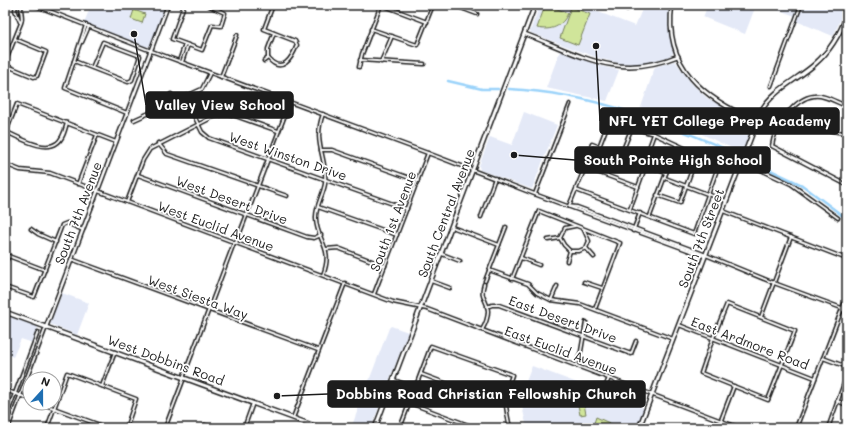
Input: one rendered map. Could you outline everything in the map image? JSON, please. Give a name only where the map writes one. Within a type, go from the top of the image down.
[{"type":"main road","name":"South Central Avenue","points":[[375,428],[536,5]]},
{"type":"main road","name":"South 7th Street","points":[[639,428],[764,106],[772,96],[814,65],[829,49],[841,31],[847,15]]},
{"type":"main road","name":"West Dobbins Road","points":[[5,312],[320,428]]},
{"type":"street","points":[[16,5],[15,11],[20,23]]},
{"type":"street","points":[[15,39],[46,52],[36,77],[5,65],[23,16],[20,10],[22,5]]},
{"type":"street","points":[[34,5],[180,62],[535,194],[569,206],[577,207],[634,230],[702,253],[705,256],[847,310]]},
{"type":"street","name":"South 7th Avenue","points":[[8,428],[168,5]]},
{"type":"street","points":[[184,5],[172,39],[202,50],[212,24],[221,26],[226,13],[207,5]]},
{"type":"street","points":[[268,58],[277,64],[288,62],[293,56],[297,43],[264,29],[273,5]]},
{"type":"street","points":[[359,67],[371,29],[381,5],[427,22]]},
{"type":"street","points":[[371,29],[417,45],[433,5]]},
{"type":"street","points":[[453,5],[477,14]]},
{"type":"street","points":[[463,9],[465,5]]},
{"type":"street","points":[[618,5],[627,9]]},
{"type":"street","points":[[672,5],[671,26],[678,56],[689,76],[707,94],[717,101],[770,127],[778,128]]},
{"type":"street","points":[[771,86],[801,5]]},
{"type":"street","points":[[15,11],[20,10]]},
{"type":"street","points":[[88,26],[65,88],[127,113]]},
{"type":"street","points":[[268,58],[268,49],[274,33]]},
{"type":"street","points":[[524,34],[597,61],[618,66],[650,65],[678,56]]},
{"type":"street","points":[[220,77],[237,35]]},
{"type":"street","points":[[381,62],[392,36]]},
{"type":"street","points":[[74,61],[92,68],[130,82],[140,56],[103,42],[92,68]]},
{"type":"street","points":[[180,62],[186,45]]},
{"type":"street","points":[[264,61],[268,58]]},
{"type":"street","points":[[360,60],[424,64]]},
{"type":"street","points":[[134,120],[203,88],[210,73]]},
{"type":"street","points":[[171,94],[174,102]]},
{"type":"street","points":[[847,106],[815,96],[803,101],[790,111],[778,128],[772,146],[847,185]]},
{"type":"street","name":"West Winston Drive","points":[[185,97],[202,132],[210,138],[407,209]]},
{"type":"street","points":[[165,428],[208,310],[247,215],[290,102]]},
{"type":"street","points":[[67,124],[60,140],[51,146],[41,146],[6,132],[18,104],[116,142]]},
{"type":"street","points":[[535,194],[570,104]]},
{"type":"street","points":[[790,111],[801,120],[831,132],[847,134]]},
{"type":"street","points":[[127,202],[147,152],[158,144],[198,125],[227,113],[278,131]]},
{"type":"street","points":[[323,114],[318,129],[325,179],[316,219],[326,249],[327,263],[323,275]]},
{"type":"street","points":[[757,121],[762,120],[778,128]]},
{"type":"street","points":[[576,190],[650,216],[694,234],[719,164],[654,134],[609,121],[599,147]]},
{"type":"street","points":[[621,155],[632,127]]},
{"type":"street","points":[[643,164],[654,134]]},
{"type":"street","points":[[78,184],[97,135]]},
{"type":"street","points":[[158,144],[167,154],[257,187],[288,196]]},
{"type":"street","points":[[638,187],[586,168],[585,162],[592,144],[666,173]]},
{"type":"street","points":[[650,216],[677,144]]},
{"type":"street","points":[[320,150],[332,150],[418,181]]},
{"type":"street","name":"South 1st Avenue","points":[[374,294],[428,153]]},
{"type":"street","points":[[657,195],[680,203],[698,153]]},
{"type":"street","points":[[742,161],[791,184],[838,218]]},
{"type":"street","name":"West Euclid Avenue","points":[[5,164],[20,170],[45,171],[400,304],[421,308]]},
{"type":"street","points":[[630,209],[646,165]]},
{"type":"street","points":[[569,206],[584,170]]},
{"type":"street","name":"West Desert Drive","points":[[137,174],[307,237],[314,238],[321,235]]},
{"type":"street","points":[[481,216],[495,178]]},
{"type":"street","points":[[665,178],[726,201]]},
{"type":"street","points":[[318,207],[397,235]]},
{"type":"street","points":[[723,210],[847,259]]},
{"type":"street","points":[[512,279],[539,211],[620,242],[595,309]]},
{"type":"street","points":[[634,230],[640,213]]},
{"type":"street","points":[[5,287],[34,297],[64,223],[83,230]]},
{"type":"street","points":[[548,240],[560,238],[566,228],[576,226]]},
{"type":"street","points":[[452,227],[499,245]]},
{"type":"street","points":[[482,330],[488,316],[487,307],[482,296],[484,282],[506,227]]},
{"type":"street","points":[[570,251],[579,251],[586,248],[589,241],[583,228]]},
{"type":"street","points":[[31,229],[38,234],[56,242]]},
{"type":"street","points":[[761,317],[791,237]]},
{"type":"street","points":[[560,238],[570,251]]},
{"type":"street","points":[[326,249],[334,247],[385,266]]},
{"type":"street","points":[[586,248],[594,257]]},
{"type":"street","points":[[567,261],[570,251]]},
{"type":"street","points":[[442,254],[460,261]]},
{"type":"street","points":[[5,262],[9,256],[45,270]]},
{"type":"street","points":[[521,258],[539,265]]},
{"type":"street","name":"West Siesta Way","points":[[71,259],[318,350]]},
{"type":"street","name":"East Ardmore Road","points":[[489,270],[528,284],[537,293],[552,300],[580,304],[673,339]]},
{"type":"street","points":[[431,281],[450,288]]},
{"type":"street","points":[[584,282],[602,288]]},
{"type":"street","points":[[293,418],[345,283]]},
{"type":"street","points":[[552,300],[557,286]]},
{"type":"street","points":[[478,297],[482,296]]},
{"type":"street","points":[[796,428],[847,296]]},
{"type":"street","points":[[727,304],[761,317],[795,331],[768,400],[701,373],[712,338],[727,304]]},
{"type":"street","name":"East Desert Drive","points":[[487,307],[499,305],[632,354],[636,341]]},
{"type":"street","name":"East Euclid Avenue","points":[[421,308],[740,428]]},
{"type":"street","points":[[842,309],[847,313]]},
{"type":"street","points":[[576,366],[581,351],[586,322]]},
{"type":"street","name":"East Ardmore Road","points":[[679,325],[815,378]]},
{"type":"street","points":[[5,420],[38,332]]},
{"type":"street","points":[[400,428],[431,346],[512,375],[505,394],[504,403],[510,428]]},
{"type":"street","points":[[102,386],[115,352]]},
{"type":"street","points":[[823,358],[847,366]]},
{"type":"street","points":[[62,386],[67,373],[136,399],[126,428]]},
{"type":"street","points":[[421,374],[498,403],[504,403]]},
{"type":"street","points":[[828,428],[847,375]]},
{"type":"street","points":[[603,392],[609,378]]},
{"type":"street","points":[[393,380],[415,388]]},
{"type":"street","points":[[721,420],[734,386]]},
{"type":"street","points":[[5,390],[21,396]]},
{"type":"street","points":[[837,401],[847,405]]},
{"type":"street","points":[[244,428],[253,403]]},
{"type":"street","points":[[409,403],[476,428]]},
{"type":"street","points":[[47,428],[53,411]]},
{"type":"street","points":[[62,411],[108,428]]},
{"type":"street","points":[[203,428],[205,425],[214,428]]},
{"type":"shaded area","points":[[91,5],[166,5],[151,45],[147,47],[84,23]]},
{"type":"shaded area","points":[[540,5],[580,5],[635,26],[644,5],[669,5],[668,27],[673,52],[672,55],[638,64],[619,63],[598,58],[531,33],[530,31]]},
{"type":"shaded area","points":[[708,5],[756,5],[745,34],[703,17]]},
{"type":"shaded area","points":[[777,5],[847,6],[833,36],[796,21],[798,17],[776,9]]},
{"type":"shaded area","points":[[560,51],[600,66],[619,70],[607,101],[546,88]]},
{"type":"shaded area","points":[[675,61],[692,84],[707,98],[753,124],[742,153],[687,127],[640,110],[655,67]]},
{"type":"shaded area","points":[[524,112],[557,125],[532,189],[480,170],[479,166],[490,137],[512,145]]},
{"type":"shaded area","points":[[62,293],[89,303],[77,335],[50,324]]},
{"type":"shaded area","points":[[5,315],[38,327],[33,343],[21,339],[13,357],[5,353]]},
{"type":"shaded area","points":[[391,326],[408,332],[371,428],[351,428],[389,328]]},
{"type":"shaded area","points":[[532,366],[644,408],[636,428],[527,428],[520,397]]},
{"type":"green space","points":[[547,5],[568,13],[566,18],[556,27],[547,29],[537,28],[545,6]]},
{"type":"green space","points":[[571,7],[590,14],[578,45],[560,38]]},
{"type":"green space","points":[[134,10],[145,14],[142,23],[131,19]]},
{"type":"green space","points":[[584,404],[586,414],[580,415],[578,405]]},
{"type":"green space","points":[[596,417],[616,426],[615,428],[606,428],[594,423]]},
{"type":"waterway","points":[[448,81],[482,89],[498,89]]},
{"type":"waterway","points":[[509,89],[540,92],[600,103],[657,121],[742,156]]},
{"type":"waterway","points":[[745,158],[802,185],[847,219]]},
{"type":"waterway","points":[[421,406],[422,401]]},
{"type":"place","name":"Valley View School","points":[[134,34]]},
{"type":"place","name":"NFL YET College Prep Academy","points":[[596,46]]},
{"type":"place","name":"South Pointe High School","points":[[514,155]]},
{"type":"place","name":"Dobbins Road Christian Fellowship Church","points":[[277,396]]}]
